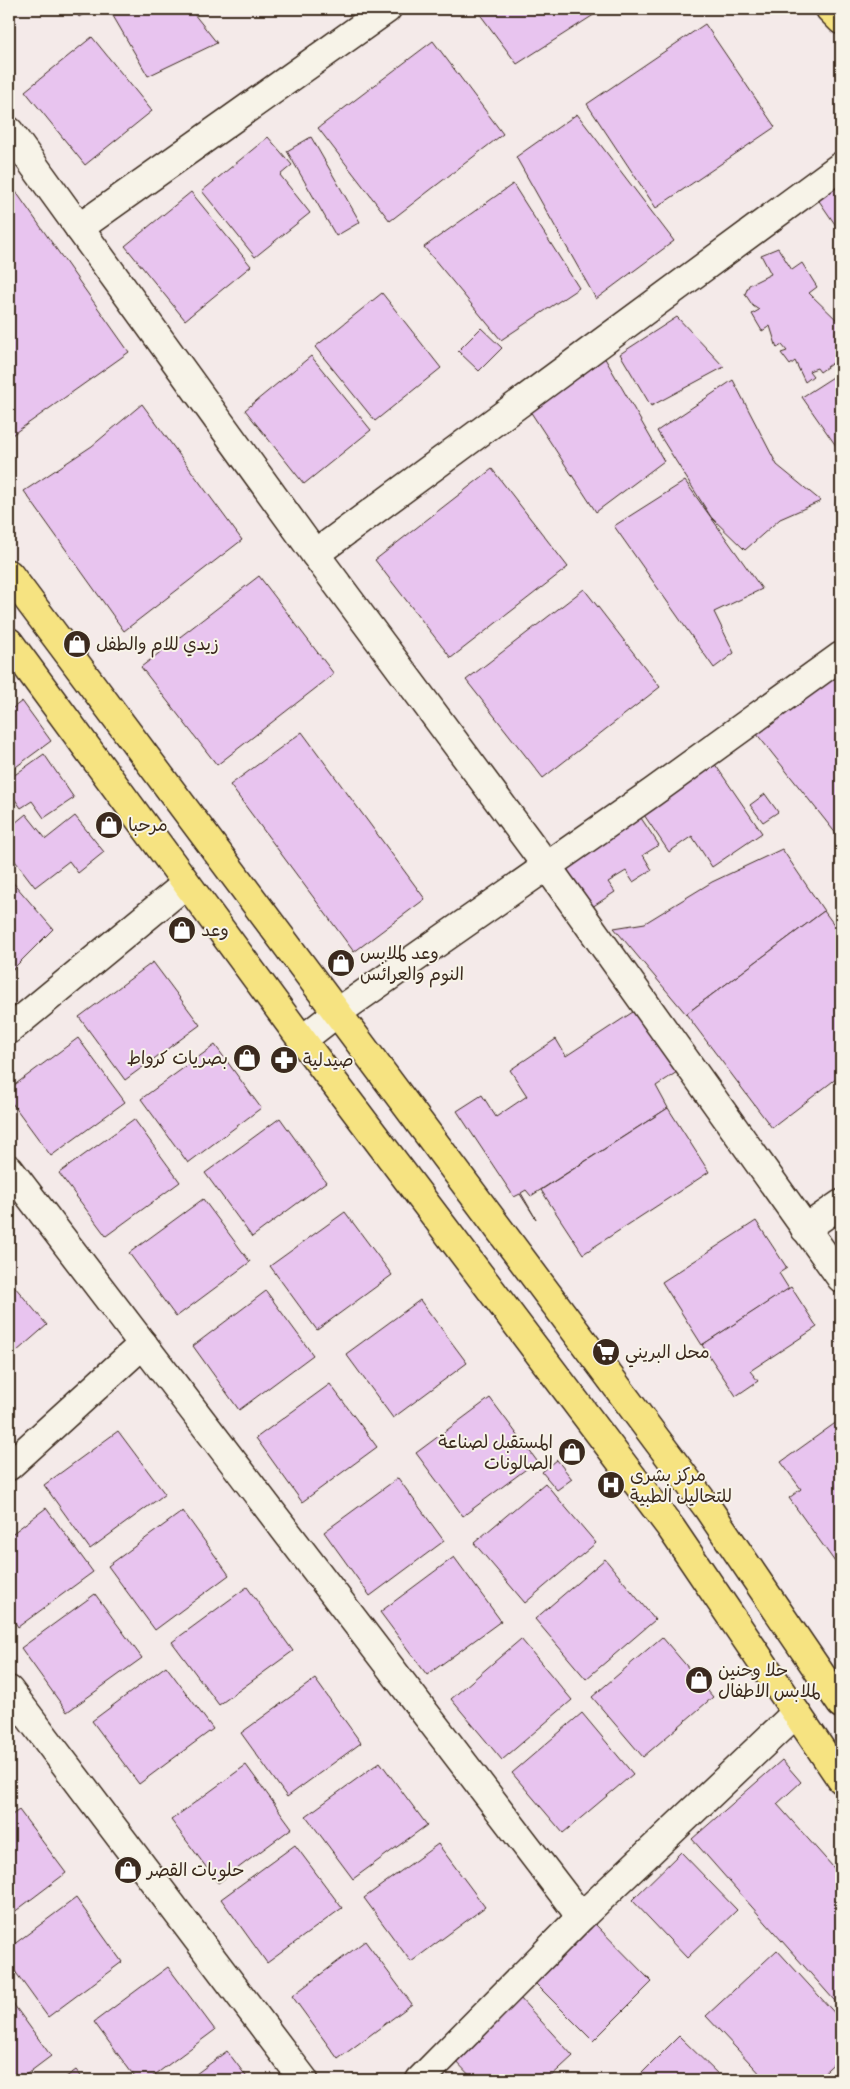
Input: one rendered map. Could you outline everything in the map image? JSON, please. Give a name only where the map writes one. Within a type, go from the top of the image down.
[{"type":"main road","points":[[830,9],[841,20]]},
{"type":"main road","points":[[9,574],[707,1506],[841,1704]]},
{"type":"main road","points":[[9,642],[302,1040],[672,1528],[841,1779]]},
{"type":"street","points":[[80,228],[388,9]]},
{"type":"street","points":[[9,131],[315,554],[546,866],[841,1278]]},
{"type":"street","points":[[315,554],[841,166]]},
{"type":"street","points":[[302,1040],[338,1012],[841,656]]},
{"type":"street","points":[[9,1030],[186,884]]},
{"type":"street","points":[[9,1168],[581,1917]]},
{"type":"street","points":[[806,1229],[841,1204]]},
{"type":"street","points":[[9,1466],[143,1344]]},
{"type":"street","points":[[9,1690],[304,2080]]},
{"type":"street","points":[[420,2080],[581,1917],[796,1713]]},
{"type":"building","points":[[74,9],[91,9],[79,17]]},
{"type":"building","points":[[109,9],[190,9],[217,43],[148,76]]},
{"type":"building","points":[[476,9],[603,9],[517,64]]},
{"type":"building","points":[[705,24],[775,127],[656,208],[587,104]]},
{"type":"building","points":[[92,37],[152,111],[85,165],[25,91]]},
{"type":"building","points":[[433,41],[503,134],[390,221],[318,128]]},
{"type":"building","points":[[577,114],[674,241],[596,299],[516,157]]},
{"type":"building","points":[[268,137],[292,165],[280,175],[310,213],[255,257],[202,191]]},
{"type":"building","points":[[311,137],[360,222],[336,236],[287,151]]},
{"type":"building","points":[[841,175],[841,233],[813,192]]},
{"type":"building","points":[[9,182],[129,352],[9,437]]},
{"type":"building","points":[[513,184],[579,288],[501,340],[424,247]]},
{"type":"building","points":[[191,192],[251,266],[185,320],[125,246]]},
{"type":"building","points":[[778,248],[792,270],[802,263],[817,287],[809,293],[841,324],[841,330],[838,332],[841,336],[841,357],[820,372],[817,368],[809,371],[813,376],[805,382],[795,361],[790,365],[781,353],[787,351],[782,345],[777,348],[770,326],[762,331],[752,314],[759,310],[753,306],[745,294],[749,285],[771,274],[761,255]]},
{"type":"building","points":[[382,293],[441,368],[375,421],[315,347]]},
{"type":"building","points":[[677,317],[724,367],[651,406],[620,354]]},
{"type":"building","points":[[481,328],[502,348],[479,371],[458,351]]},
{"type":"building","points":[[603,355],[664,461],[596,512],[530,411]]},
{"type":"building","points":[[311,356],[371,430],[304,484],[245,410]]},
{"type":"building","points":[[841,372],[841,453],[802,397]]},
{"type":"building","points":[[733,380],[777,465],[821,501],[780,519],[745,550],[711,517],[657,431]]},
{"type":"building","points":[[142,404],[242,540],[124,631],[24,491],[92,446]]},
{"type":"building","points":[[492,469],[568,567],[451,658],[375,560]]},
{"type":"building","points":[[685,481],[762,589],[714,612],[734,653],[714,668],[614,526]]},
{"type":"building","points":[[259,576],[334,674],[217,765],[141,667]]},
{"type":"building","points":[[584,589],[660,687],[543,778],[466,680]]},
{"type":"building","points":[[841,664],[841,840],[752,728]]},
{"type":"building","points":[[22,701],[51,741],[9,772],[9,711]]},
{"type":"building","points":[[302,732],[425,899],[354,952],[230,785]]},
{"type":"building","points":[[44,754],[74,798],[44,818],[32,801],[21,808],[9,791],[9,779]]},
{"type":"building","points":[[710,757],[762,833],[712,867],[692,836],[669,852],[638,806]]},
{"type":"building","points":[[765,794],[778,812],[763,822],[750,805]]},
{"type":"building","points":[[637,812],[659,845],[643,855],[652,870],[633,882],[626,871],[608,882],[615,892],[592,907],[561,860]]},
{"type":"building","points":[[26,814],[46,839],[75,816],[104,852],[78,873],[69,861],[35,887],[9,853],[9,828]]},
{"type":"building","points":[[782,849],[824,911],[686,1014],[614,928],[645,923],[712,882]]},
{"type":"building","points":[[9,880],[53,929],[9,973]]},
{"type":"building","points":[[824,911],[841,934],[841,1075],[772,1128],[686,1014]]},
{"type":"building","points":[[153,962],[200,1025],[125,1080],[79,1017]]},
{"type":"building","points":[[639,1008],[680,1070],[656,1086],[668,1108],[531,1196],[526,1190],[521,1193],[536,1219],[520,1194],[514,1197],[457,1111],[482,1095],[496,1117],[527,1096],[510,1070],[556,1039],[566,1056]]},
{"type":"building","points":[[78,1038],[125,1102],[51,1156],[9,1099],[9,1089]]},
{"type":"building","points":[[215,1045],[261,1108],[188,1163],[141,1099]]},
{"type":"building","points":[[668,1108],[709,1172],[583,1254],[541,1190]]},
{"type":"building","points":[[280,1118],[326,1182],[252,1237],[205,1173]]},
{"type":"building","points":[[134,1119],[180,1182],[106,1236],[59,1173]]},
{"type":"building","points":[[203,1199],[250,1262],[176,1317],[129,1253]]},
{"type":"building","points":[[345,1212],[392,1275],[317,1330],[270,1266]]},
{"type":"building","points":[[756,1221],[787,1268],[779,1273],[789,1289],[702,1345],[662,1282]]},
{"type":"building","points":[[9,1280],[47,1325],[9,1358]]},
{"type":"building","points":[[791,1287],[817,1327],[750,1371],[758,1381],[736,1396],[702,1345]]},
{"type":"building","points":[[266,1291],[313,1355],[239,1410],[193,1346]]},
{"type":"building","points":[[420,1300],[467,1363],[393,1418],[346,1354]]},
{"type":"building","points":[[330,1384],[377,1447],[302,1502],[256,1438]]},
{"type":"building","points":[[490,1398],[537,1461],[463,1516],[416,1453]]},
{"type":"building","points":[[841,1419],[841,1558],[835,1562],[789,1498],[801,1489],[781,1462]]},
{"type":"building","points":[[118,1431],[165,1494],[90,1549],[44,1485]]},
{"type":"building","points":[[557,1460],[572,1479],[557,1490],[542,1472]]},
{"type":"building","points":[[398,1478],[444,1541],[370,1596],[324,1532]]},
{"type":"building","points":[[545,1483],[596,1543],[525,1603],[474,1543]]},
{"type":"building","points":[[46,1508],[93,1572],[18,1627],[9,1613],[9,1536]]},
{"type":"building","points":[[183,1511],[229,1575],[155,1630],[108,1566]]},
{"type":"building","points":[[454,1557],[501,1621],[427,1675],[380,1612]]},
{"type":"building","points":[[605,1559],[655,1620],[586,1679],[535,1619]]},
{"type":"building","points":[[247,1587],[293,1651],[219,1705],[172,1642]]},
{"type":"building","points":[[95,1594],[142,1658],[67,1712],[21,1648]]},
{"type":"building","points":[[662,1637],[713,1697],[643,1757],[592,1697]]},
{"type":"building","points":[[521,1639],[572,1700],[502,1760],[451,1699]]},
{"type":"building","points":[[166,1666],[213,1729],[139,1784],[92,1721]]},
{"type":"building","points":[[315,1679],[361,1743],[287,1797],[241,1733]]},
{"type":"building","points":[[582,1713],[633,1774],[563,1833],[512,1773]]},
{"type":"building","points":[[782,1760],[801,1782],[777,1804],[841,1876],[841,2008],[692,1839]]},
{"type":"building","points":[[380,1762],[427,1825],[353,1879],[306,1816]]},
{"type":"building","points":[[246,1765],[292,1828],[218,1883],[171,1820]]},
{"type":"building","points":[[19,1810],[66,1873],[9,1916],[9,1817]]},
{"type":"building","points":[[438,1844],[485,1907],[411,1962],[364,1898]]},
{"type":"building","points":[[295,1845],[342,1908],[267,1963],[221,1899]]},
{"type":"building","points":[[681,1852],[737,1910],[687,1958],[632,1900]]},
{"type":"building","points":[[76,1898],[122,1962],[48,2017],[9,1963],[9,1948]]},
{"type":"building","points":[[590,1919],[652,1982],[593,2041],[530,1978]]},
{"type":"building","points":[[365,1941],[412,2004],[338,2059],[292,1996]]},
{"type":"building","points":[[777,1950],[841,2020],[841,2057],[816,2080],[766,2080],[706,2016]]},
{"type":"building","points":[[168,1967],[215,2030],[148,2080],[137,2080],[94,2022]]},
{"type":"building","points":[[519,1997],[573,2056],[547,2080],[474,2080],[453,2058]]},
{"type":"building","points":[[9,1998],[51,2056],[19,2080],[9,2080]]},
{"type":"building","points":[[679,2036],[724,2080],[635,2080]]},
{"type":"building","points":[[227,2051],[249,2080],[188,2080]]},
{"type":"building","points":[[76,2070],[84,2080],[62,2080]]},
{"type":"place","name":"زيدي للام والطفل","points":[[77,644]]},
{"type":"place","name":"مرحبا","points":[[109,825]]},
{"type":"place","name":"وعد","points":[[182,930]]},
{"type":"place","name":"وعد لملابس النوم والعرائس","points":[[341,963]]},
{"type":"place","name":"بصريات كرواط","points":[[247,1058]]},
{"type":"place","name":"صيدلية","points":[[284,1060]]},
{"type":"place","name":"محل البريني","points":[[606,1352]]},
{"type":"place","name":"المستقبل لصناعة الصالونات","points":[[572,1452]]},
{"type":"place","name":"مركز بشرى للتحاليل الطبية","points":[[611,1485]]},
{"type":"place","name":"حلا وحنين لملابس الاطفال","points":[[699,1680]]},
{"type":"place","name":"حلويات القصر","points":[[128,1870]]}]
